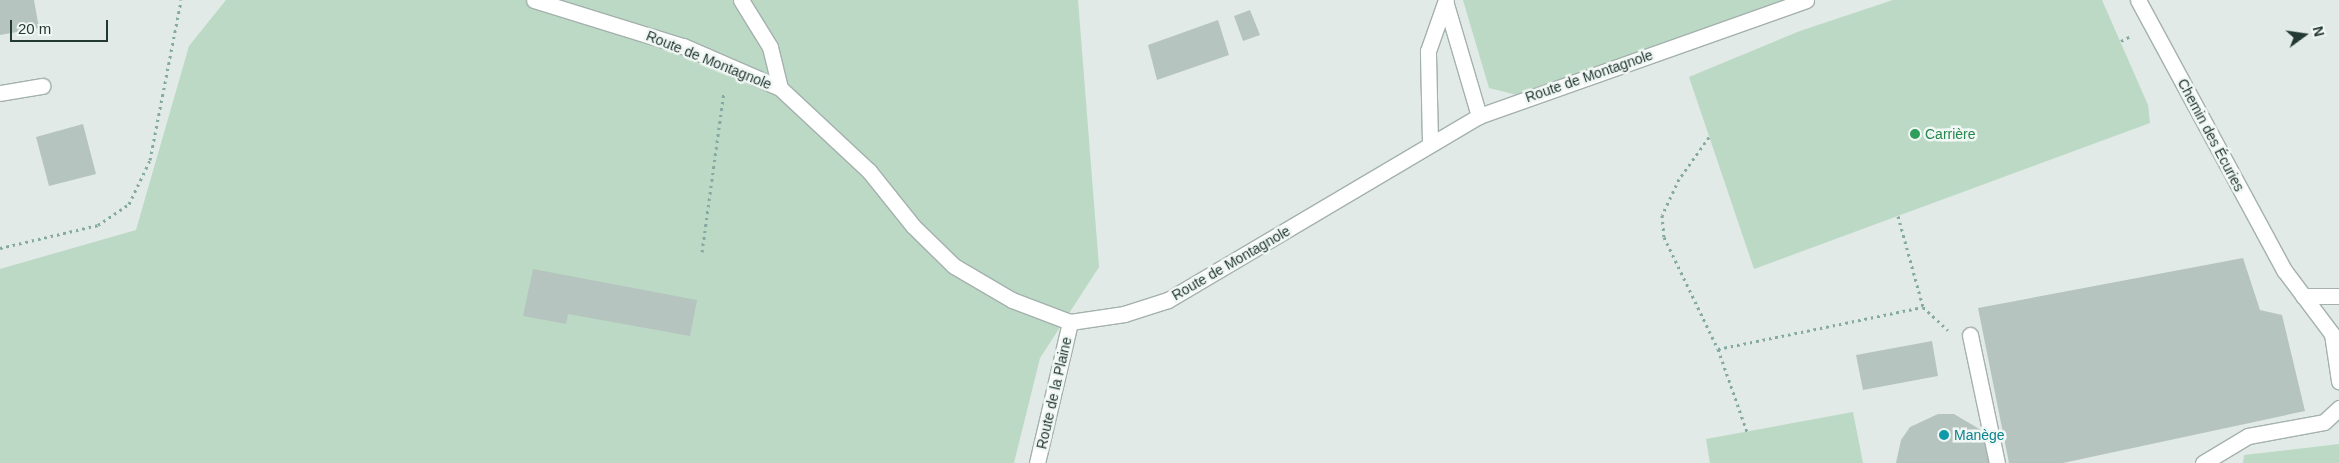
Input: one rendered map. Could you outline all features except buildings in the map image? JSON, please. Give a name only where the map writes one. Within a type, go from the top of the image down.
[{"type":"street","name":"Route de Montagnole","points":[[534,0],[682,46],[780,88],[869,171],[913,226],[954,266],[1012,300],[1070,322],[1124,314],[1168,300],[1430,142],[1479,116],[1806,0]]},
{"type":"street","points":[[741,0],[770,47],[780,88]]},
{"type":"street","name":"Chemin des Écuries","points":[[2138,0],[2284,270],[2332,334],[2339,381]]},
{"type":"street","points":[[1446,2],[1479,116]]},
{"type":"street","points":[[1430,142],[1428,51],[1446,2]]},
{"type":"street","points":[[0,93],[42,86]]},
{"type":"street","points":[[2303,296],[2339,296]]},
{"type":"street","name":"Route de la Plaine","points":[[1037,463],[1070,322]]},
{"type":"street","points":[[1970,335],[1998,463]]},
{"type":"street","points":[[2203,463],[2248,436],[2324,422],[2339,408]]},
{"type":"path","points":[[0,248],[98,225],[129,204],[150,160],[181,0]]},
{"type":"path","points":[[702,252],[729,66]]},
{"type":"path","points":[[1709,137],[1679,178],[1662,215],[1664,237],[1718,349],[1747,432]]},
{"type":"path","points":[[1898,216],[1923,307],[1942,329],[1970,335]]},
{"type":"path","points":[[1718,349],[1923,307]]},
{"type":"green space","points":[[226,0],[1078,0],[1099,267],[1040,358],[1014,463],[0,463],[0,269],[136,230],[189,46]]},
{"type":"green space","points":[[1463,0],[1784,0],[1525,97],[1489,88]]},
{"type":"green space","name":"Carrière","points":[[1893,0],[2102,0],[2148,105],[2150,123],[1754,269],[1689,77],[1800,31]]},
{"type":"green space","points":[[1853,412],[1863,463],[1710,463],[1706,439]]},
{"type":"green space","points":[[2339,444],[2339,463],[2243,463],[2244,455]]},
{"type":"place","name":"Carrière","points":[[1915,134]]},
{"type":"place","name":"Manège","points":[[1944,435]]}]
